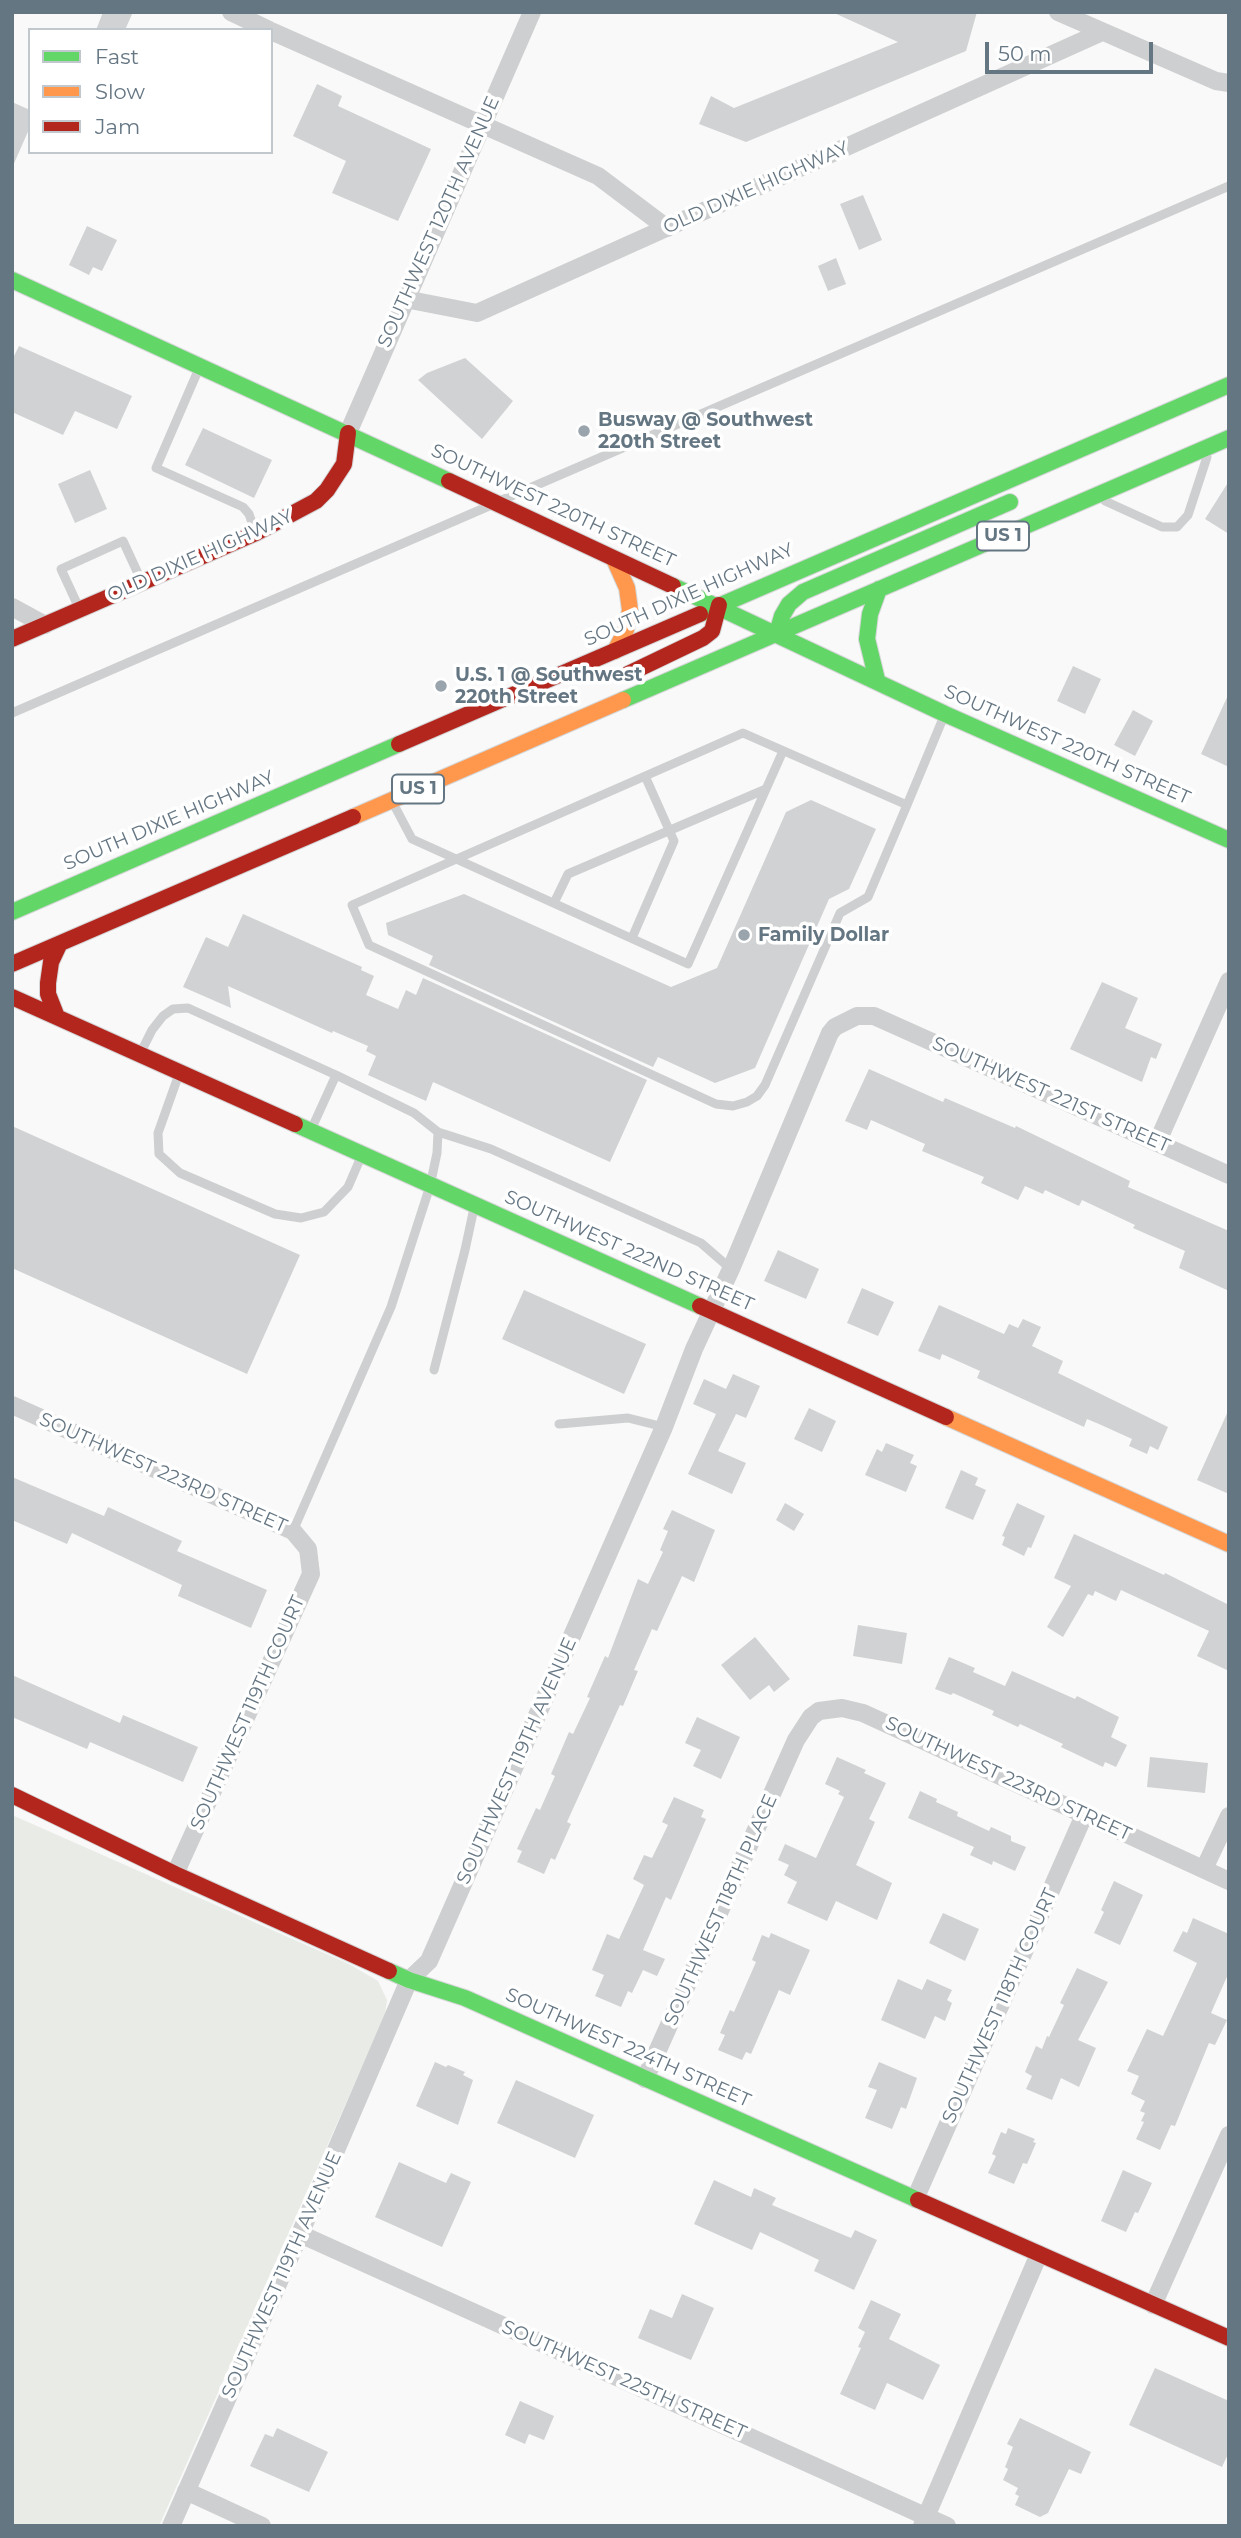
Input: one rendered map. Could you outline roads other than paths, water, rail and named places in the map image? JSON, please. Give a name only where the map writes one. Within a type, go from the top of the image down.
[{"type":"main road","name":"SOUTHWEST 220TH STREET","points":[[12,280],[201,364],[614,559],[719,605],[945,714],[1229,840]]},
{"type":"main road","name":"SOUTH DIXIE HIGHWAY","points":[[12,912],[1229,385]]},
{"type":"main road","name":"OLD DIXIE HIGHWAY","points":[[12,639],[256,533],[316,501],[327,490],[344,464],[348,433]]},
{"type":"main road","name":"US 1","points":[[12,964],[1229,438]]},
{"type":"main road","points":[[1057,477],[1090,445]]},
{"type":"main road","points":[[777,633],[789,604],[803,592],[1025,496]]},
{"type":"main road","points":[[614,559],[627,588],[630,610],[626,630],[615,652]]},
{"type":"main road","points":[[877,681],[867,639],[870,614],[879,590]]},
{"type":"main road","points":[[618,678],[703,638],[712,631],[719,605]]},
{"type":"main road","points":[[392,800],[425,768]]},
{"type":"main road","points":[[246,829],[273,799]]},
{"type":"main road","points":[[57,1017],[48,994],[48,983],[51,962],[59,945]]},
{"type":"main road","name":"SOUTHWEST 222ND STREET","points":[[12,997],[1229,1544]]},
{"type":"main road","name":"SOUTHWEST 224TH STREET","points":[[12,1794],[175,1874],[409,1980],[464,1998],[1229,2338]]},
{"type":"street","points":[[230,12],[266,28]]},
{"type":"street","name":"SOUTHWEST 120TH AVENUE","points":[[348,433],[532,12]]},
{"type":"street","points":[[1058,12],[1216,80],[1229,83]]},
{"type":"street","points":[[273,31],[598,176],[667,228]]},
{"type":"street","name":"OLD DIXIE HIGHWAY","points":[[405,299],[477,313],[1102,32]]},
{"type":"street","points":[[12,607],[46,625]]},
{"type":"street","points":[[1157,1143],[1229,981]]},
{"type":"street","name":"SOUTHWEST 119TH AVENUE","points":[[171,2526],[409,1980],[429,1961],[664,1427],[694,1349],[732,1269],[830,1034],[835,1027],[857,1016],[874,1016]]},
{"type":"street","name":"SOUTHWEST 221ST STREET","points":[[874,1016],[1229,1175]]},
{"type":"street","name":"SOUTHWEST 223RD STREET","points":[[12,1405],[293,1531],[308,1549]]},
{"type":"street","name":"SOUTHWEST 119TH COURT","points":[[175,1874],[311,1574],[308,1549]]},
{"type":"street","name":"SOUTHWEST 223RD STREET","points":[[796,1740],[811,1717],[819,1711],[831,1708],[853,1710],[1229,1881]]},
{"type":"street","name":"SOUTHWEST 118TH PLACE","points":[[645,2079],[796,1740]]},
{"type":"street","name":"SOUTHWEST 118TH COURT","points":[[915,2199],[1085,1814]]},
{"type":"street","points":[[1204,1869],[1229,1816]]},
{"type":"street","points":[[1153,2305],[1229,2134]]},
{"type":"street","name":"SOUTHWEST 225TH STREET","points":[[300,2234],[924,2521],[947,2526]]},
{"type":"street","points":[[924,2521],[1039,2254]]},
{"type":"street","points":[[186,2491],[262,2526]]},
{"type":"lane","points":[[12,713],[1229,186]]},
{"type":"lane","points":[[201,364],[156,468],[243,507],[249,514],[256,533]]},
{"type":"lane","points":[[1094,496],[1162,527],[1177,527],[1188,515],[1211,445]]},
{"type":"lane","points":[[80,610],[61,569],[123,541],[142,583]]},
{"type":"lane","points":[[907,805],[743,733],[352,905],[369,944],[716,1104],[733,1106],[747,1102],[757,1096],[765,1085],[840,913],[868,897],[907,805],[945,714]]},
{"type":"lane","points":[[392,800],[412,839],[688,964],[783,751]]},
{"type":"lane","points":[[632,938],[674,841],[645,776]]},
{"type":"lane","points":[[554,903],[568,874],[766,789]]},
{"type":"lane","points":[[140,1054],[152,1030],[163,1016],[173,1009],[188,1008],[336,1074],[414,1113],[438,1132],[491,1149],[676,1231],[701,1243],[732,1269]]},
{"type":"lane","points":[[180,1073],[158,1133],[159,1154],[180,1173],[275,1214],[301,1218],[324,1212],[348,1187],[362,1155]]},
{"type":"lane","points":[[310,1132],[336,1074]]},
{"type":"lane","points":[[293,1531],[391,1307],[430,1186],[438,1153],[438,1132]]},
{"type":"lane","points":[[434,1370],[474,1206]]},
{"type":"lane","points":[[559,1424],[628,1419],[664,1427]]},
{"type":"place","name":"Busway @ Southwest 220th Street","points":[[584,431]]},
{"type":"place","name":"U.S. 1 @ Southwest 220th Street","points":[[441,686]]},
{"type":"place","name":"Family Dollar","points":[[744,935]]}]
